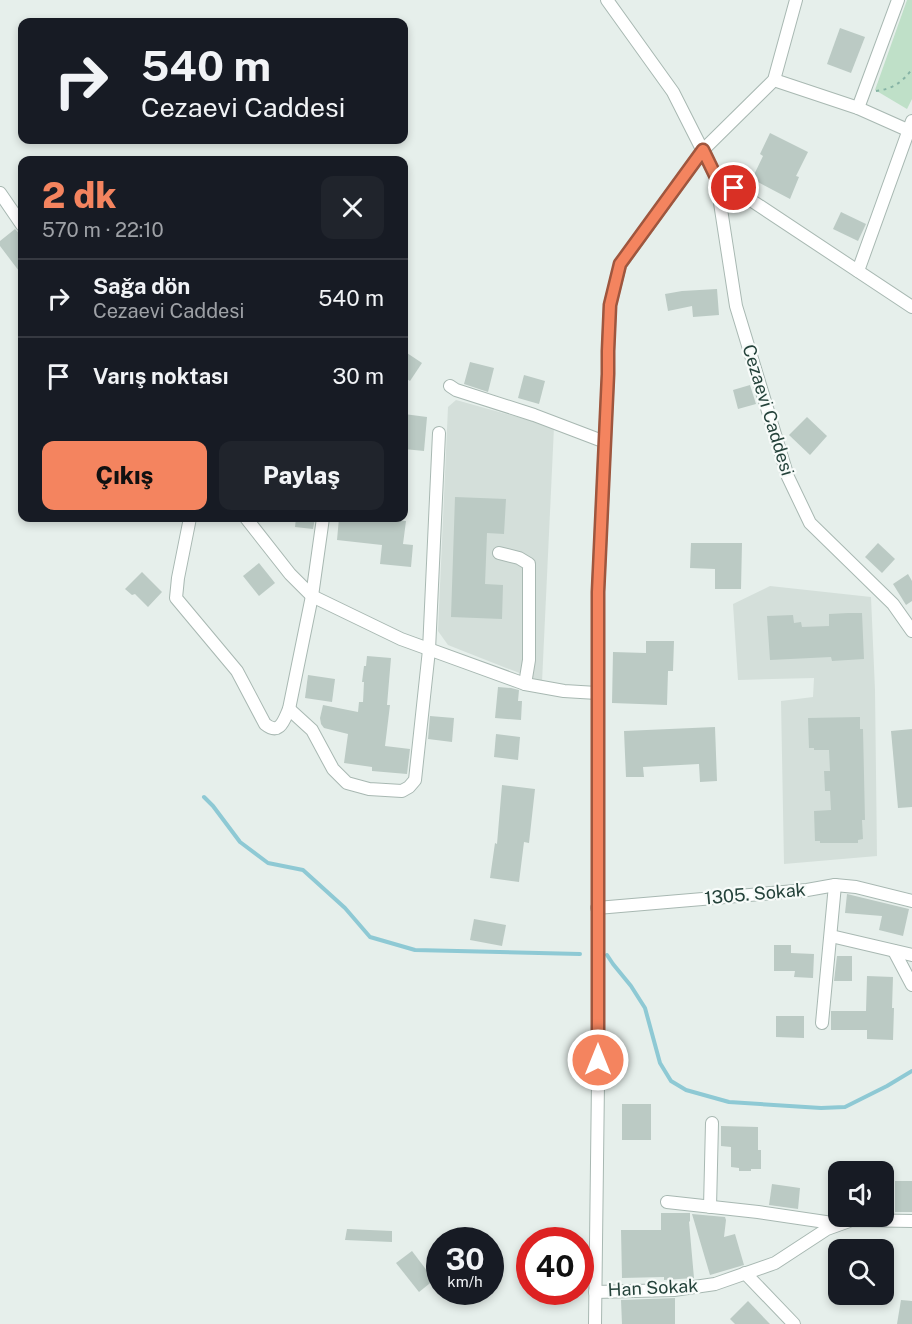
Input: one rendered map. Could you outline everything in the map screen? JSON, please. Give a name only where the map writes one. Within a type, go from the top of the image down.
[{"type":"street","name":"Cezaevi Caddesi","points":[[607,0],[673,92],[716,177],[736,306],[788,477],[810,523],[893,604],[912,631]]},
{"type":"street","points":[[595,1324],[598,1082],[598,592],[610,305],[620,264],[703,150],[774,80],[796,0]]},
{"type":"street","points":[[858,108],[898,0]]},
{"type":"street","points":[[774,80],[911,128],[858,271]]},
{"type":"street","points":[[716,177],[912,307]]},
{"type":"street","points":[[0,193],[18,219]]},
{"type":"street","points":[[450,386],[605,442]]},
{"type":"street","points":[[289,709],[312,730],[333,769],[347,783],[369,789],[402,791],[409,788],[414,780],[429,650],[439,433]]},
{"type":"street","points":[[189,522],[176,598],[237,671],[265,724],[270,728],[276,728],[282,724],[289,709],[312,596],[322,522]]},
{"type":"street","points":[[249,522],[290,574],[312,596],[401,639],[525,684],[564,691],[597,693]]},
{"type":"street","points":[[499,553],[519,558],[529,564],[529,660],[525,684]]},
{"type":"street","points":[[822,1023],[835,885]]},
{"type":"street","name":"1305. Sokak","points":[[597,908],[807,890],[835,885],[856,887],[912,901]]},
{"type":"street","points":[[831,936],[912,956]]},
{"type":"street","points":[[894,951],[912,985]]},
{"type":"street","points":[[710,1207],[712,1123]]},
{"type":"street","points":[[667,1202],[828,1222]]},
{"type":"street","name":"Han Sokak","points":[[894,1221],[912,1221]]},
{"type":"street","name":"Han Sokak","points":[[595,1292],[674,1290],[715,1284],[775,1263],[832,1227]]},
{"type":"street","points":[[746,1273],[794,1324]]},
{"type":"path","points":[[864,93],[888,90],[906,78],[912,69]]},
{"type":"shaded area","points":[[456,400],[554,427],[542,682],[448,645],[438,631],[448,407]]},
{"type":"shaded area","points":[[770,586],[871,597],[875,690],[877,856],[784,864],[781,701],[813,697],[814,678],[738,680],[733,604]]},
{"type":"green space","points":[[907,0],[912,0],[912,99],[907,109],[875,90]]},
{"type":"building","points":[[840,28],[865,37],[851,73],[827,64]]},
{"type":"building","points":[[770,133],[808,152],[796,176],[799,177],[790,199],[752,179],[763,156],[760,154]]},
{"type":"building","points":[[841,212],[866,224],[858,241],[833,229]]},
{"type":"building","points":[[15,229],[18,232],[18,270],[0,246],[0,241]]},
{"type":"building","points":[[717,289],[719,315],[693,317],[692,306],[668,311],[665,294]]},
{"type":"building","points":[[408,354],[422,363],[410,381],[408,380]]},
{"type":"building","points":[[470,362],[494,368],[488,392],[464,384]]},
{"type":"building","points":[[524,375],[545,381],[539,404],[518,398]]},
{"type":"building","points":[[750,385],[756,404],[738,409],[733,390]]},
{"type":"building","points":[[408,415],[427,417],[424,451],[408,449]]},
{"type":"building","points":[[807,417],[827,436],[810,455],[789,435]]},
{"type":"building","points":[[455,497],[506,499],[504,534],[487,533],[485,584],[503,585],[502,619],[451,617]]},
{"type":"building","points":[[296,522],[314,522],[313,529],[295,527]]},
{"type":"building","points":[[339,522],[406,522],[403,544],[413,545],[411,567],[380,564],[382,545],[337,540]]},
{"type":"building","points":[[691,543],[742,543],[741,589],[715,589],[715,569],[690,568]]},
{"type":"building","points":[[878,543],[895,559],[882,573],[865,557]]},
{"type":"building","points":[[259,563],[275,583],[259,596],[243,576]]},
{"type":"building","points":[[142,572],[162,592],[148,607],[135,594],[132,595],[125,589]]},
{"type":"building","points":[[908,574],[912,581],[912,601],[906,605],[893,584]]},
{"type":"building","points":[[862,613],[864,659],[832,661],[831,657],[770,660],[767,616],[793,615],[794,623],[801,622],[802,627],[829,626],[829,614]]},
{"type":"building","points":[[646,641],[674,641],[673,671],[668,671],[667,705],[612,703],[613,652],[646,653]]},
{"type":"building","points":[[367,656],[391,658],[387,705],[390,705],[385,746],[410,749],[407,774],[372,771],[372,767],[344,763],[348,734],[324,728],[321,724],[323,705],[358,712],[359,702],[363,702],[364,682],[362,682]]},
{"type":"building","points":[[308,675],[335,679],[332,702],[305,698]]},
{"type":"building","points":[[498,687],[519,690],[518,701],[522,701],[521,720],[495,718]]},
{"type":"building","points":[[430,716],[454,718],[452,742],[428,739]]},
{"type":"building","points":[[860,717],[860,729],[863,729],[865,820],[862,820],[863,839],[858,840],[858,843],[820,843],[820,841],[815,841],[814,811],[831,810],[830,791],[825,791],[824,771],[830,771],[829,750],[809,748],[808,718]]},
{"type":"building","points":[[715,727],[717,781],[700,782],[699,764],[643,767],[644,777],[626,777],[624,731]]},
{"type":"building","points":[[912,729],[912,807],[898,808],[891,731]]},
{"type":"building","points":[[496,734],[520,737],[518,760],[494,757]]},
{"type":"building","points":[[502,785],[535,789],[529,843],[524,842],[519,882],[490,878],[495,843],[497,844]]},
{"type":"building","points":[[847,894],[909,909],[903,936],[879,930],[882,916],[845,913]]},
{"type":"building","points":[[474,919],[506,925],[502,946],[470,940]]},
{"type":"building","points":[[774,945],[791,945],[791,953],[814,954],[813,978],[794,977],[795,971],[774,971]]},
{"type":"building","points":[[837,956],[852,956],[852,981],[834,981]]},
{"type":"building","points":[[867,976],[893,977],[893,1040],[867,1039],[867,1030],[831,1030],[831,1011],[866,1011]]},
{"type":"building","points":[[776,1016],[804,1016],[804,1038],[776,1037]]},
{"type":"building","points":[[622,1104],[651,1104],[651,1140],[622,1140]]},
{"type":"building","points":[[721,1126],[758,1127],[761,1169],[739,1171],[739,1168],[731,1167],[731,1147],[721,1146]]},
{"type":"building","points":[[895,1181],[912,1181],[912,1212],[895,1212]]},
{"type":"building","points":[[772,1184],[800,1188],[798,1209],[769,1205]]},
{"type":"building","points":[[661,1213],[690,1213],[694,1278],[664,1280],[664,1277],[622,1278],[621,1230],[661,1230]]},
{"type":"building","points":[[692,1214],[725,1217],[724,1237],[735,1234],[744,1265],[710,1275]]},
{"type":"building","points":[[347,1229],[392,1231],[392,1242],[345,1240]]},
{"type":"building","points":[[412,1251],[426,1269],[426,1286],[419,1292],[396,1263]]},
{"type":"building","points":[[675,1298],[675,1324],[622,1324],[621,1300]]},
{"type":"building","points":[[901,1300],[912,1301],[912,1324],[897,1324]]},
{"type":"building","points":[[748,1301],[770,1324],[735,1324],[730,1319]]},
{"type":"waterway","points":[[204,797],[240,842],[268,863],[303,870],[345,908],[370,937],[415,950],[580,954]]},
{"type":"waterway","points":[[607,955],[645,1008],[660,1063],[671,1081],[686,1090],[729,1102],[821,1108],[845,1107],[912,1071]]},
{"type":"route","points":[[598,1060],[598,592],[610,305],[620,264],[703,150],[716,177],[734,188]]}]
